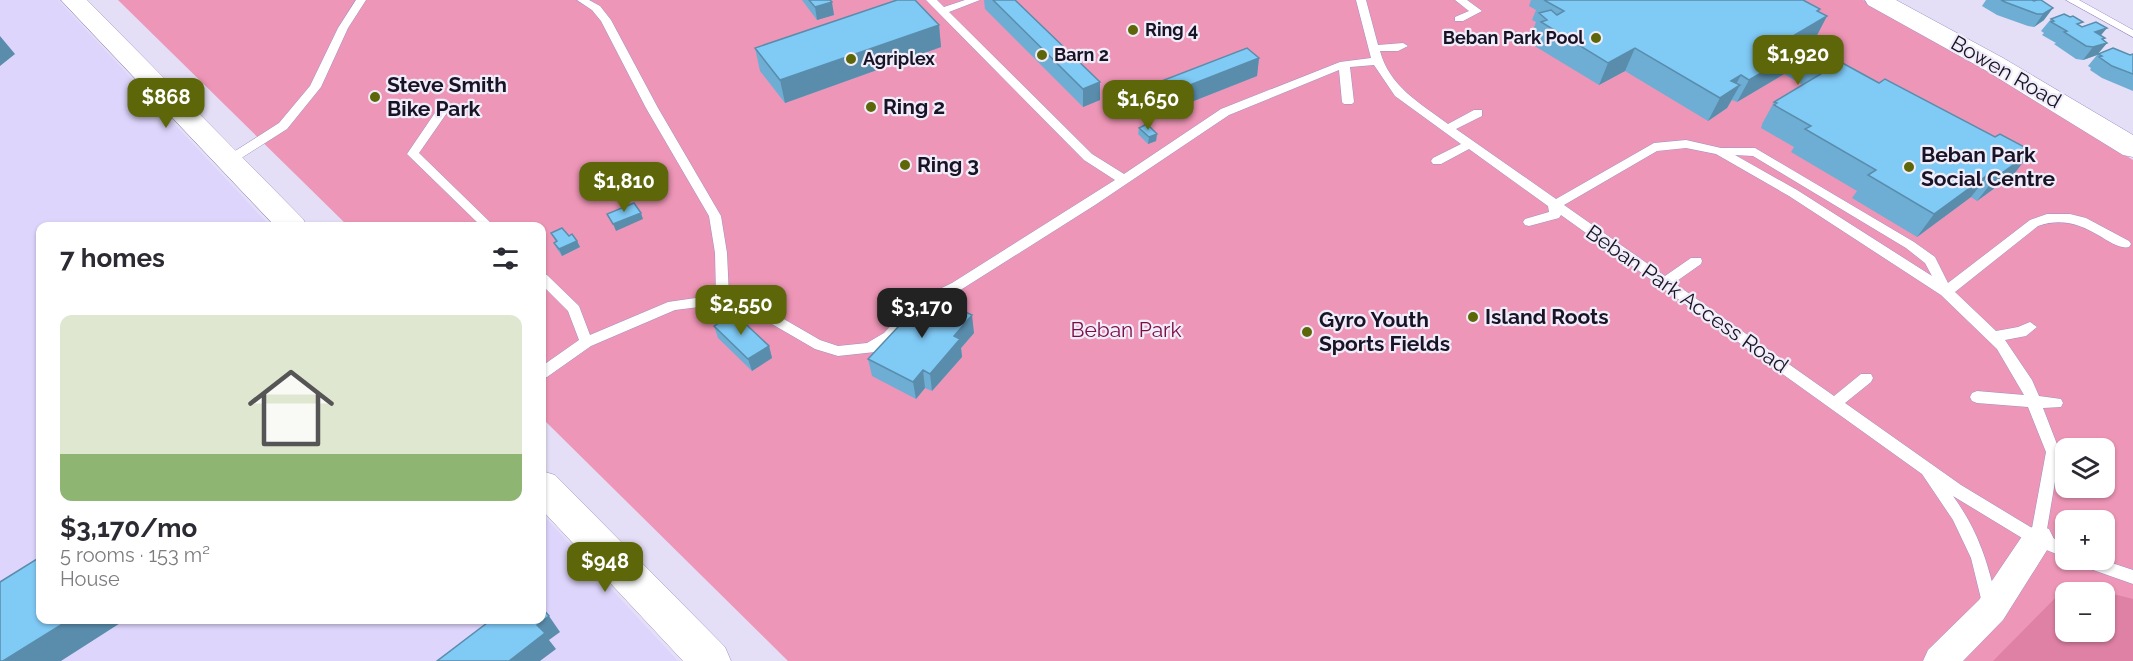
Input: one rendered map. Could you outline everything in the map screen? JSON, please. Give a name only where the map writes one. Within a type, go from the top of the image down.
[{"type":"street","points":[[73,0],[288,222]]},
{"type":"street","name":"Bowen Road","points":[[1876,0],[1994,63],[2133,148]]},
{"type":"street","name":"Bowen Road","points":[[1904,0],[2000,50],[2133,128]]},
{"type":"street","points":[[546,490],[710,661]]},
{"type":"street","points":[[1940,661],[2052,545]]},
{"type":"lane","points":[[228,161],[283,126],[309,95],[343,28],[361,0]]},
{"type":"lane","points":[[582,0],[596,8],[606,20],[652,108],[715,216],[722,253],[723,299]]},
{"type":"lane","points":[[931,0],[1088,157],[1124,180]]},
{"type":"lane","points":[[942,11],[975,0]]},
{"type":"lane","name":"Beban Park Access Road","points":[[1361,0],[1376,55],[1386,77],[1399,94],[1956,490],[2052,545]]},
{"type":"lane","points":[[1459,20],[1477,11],[1460,0]]},
{"type":"lane","points":[[2071,0],[2133,34]]},
{"type":"lane","points":[[546,370],[586,342],[673,305],[723,299],[758,310],[815,344],[838,351],[870,348],[889,337],[918,305],[966,280],[1124,180],[1225,112],[1344,64],[1403,46]]},
{"type":"lane","points":[[1344,64],[1348,102]]},
{"type":"lane","points":[[445,107],[413,154],[484,222]]},
{"type":"lane","points":[[1447,129],[1478,113]]},
{"type":"lane","points":[[1437,161],[1469,144]]},
{"type":"lane","points":[[1529,222],[1556,215],[1554,206],[1654,147],[1686,144],[1719,150],[1755,152],[1910,245],[1930,260],[1946,292]]},
{"type":"lane","points":[[1719,150],[1793,193],[1946,292],[2001,345],[2027,384],[2053,452],[2052,545]]},
{"type":"lane","points":[[1946,292],[2034,223],[2049,216],[2079,220],[2125,244]]},
{"type":"lane","points":[[1665,283],[1696,261]]},
{"type":"lane","points":[[546,282],[574,309],[586,342]]},
{"type":"lane","points":[[1994,337],[2021,332],[2030,327]]},
{"type":"lane","points":[[1835,403],[1866,378]]},
{"type":"lane","points":[[1977,397],[2056,403]]},
{"type":"lane","points":[[1923,466],[1958,515],[1979,558],[1991,610]]},
{"type":"lane","points":[[2113,570],[2133,577]]},
{"type":"shaded area","points":[[0,0],[58,0],[266,222],[36,222],[36,624],[546,624],[546,518],[678,661],[0,661]]},
{"type":"shaded area","points":[[2115,594],[2133,599],[2133,661],[1993,661],[2055,598],[2055,642],[2115,642]]},
{"type":"green space","name":"Beban Park","points":[[118,0],[1863,0],[1947,42],[2133,160],[2133,661],[788,661],[546,422],[546,222],[344,222]]},
{"type":"building","points":[[809,0],[830,0],[832,2],[815,7]]},
{"type":"building","points":[[897,0],[915,0],[939,25],[780,80],[755,48]]},
{"type":"building","points":[[993,0],[1015,0],[1100,82],[1083,89]]},
{"type":"building","points":[[1544,0],[1803,0],[1820,9],[1817,11],[1827,16],[1793,36],[1879,83],[1885,79],[1995,137],[2000,134],[2032,151],[1995,178],[1989,174],[1934,214],[1868,175],[1876,170],[1805,129],[1811,126],[1774,105],[1777,103],[1774,102],[1829,69],[1797,52],[1749,80],[1741,75],[1731,81],[1740,85],[1720,98],[1635,48],[1608,63],[1541,22],[1547,20],[1539,13],[1551,10],[1557,15],[1564,11]]},
{"type":"building","points":[[2001,0],[2041,0],[2053,8],[2043,14],[2037,14]]},
{"type":"building","points":[[2064,14],[2083,22],[2077,24],[2082,27],[2096,22],[2107,28],[2095,32],[2105,38],[2102,39],[2107,43],[2093,47],[2086,46],[2051,22],[2054,21],[2051,19]]},
{"type":"building","points":[[1247,48],[1259,58],[1144,103],[1133,92]]},
{"type":"building","points":[[2113,48],[2130,55],[2133,54],[2133,74],[2112,66],[2099,57],[2102,56],[2098,54]]},
{"type":"building","points":[[1147,124],[1157,134],[1149,137],[1139,128]]},
{"type":"building","points":[[634,203],[641,213],[613,224],[607,214]]},
{"type":"building","points":[[562,228],[569,236],[572,234],[577,241],[559,249],[551,233]]},
{"type":"building","points":[[928,295],[972,315],[954,336],[960,339],[930,374],[923,370],[913,382],[868,359]]},
{"type":"building","points":[[734,313],[769,346],[748,359],[714,326]]},
{"type":"building","points":[[36,560],[36,624],[63,624],[3,661],[0,661],[0,582]]},
{"type":"building","points":[[486,624],[538,624],[545,633],[509,661],[437,661]]},
{"type":"place","name":"Ring 4","points":[[1133,30]]},
{"type":"place","name":"Beban Park Pool","points":[[1596,38]]},
{"type":"place","name":"Barn 2","points":[[1042,55]]},
{"type":"place","name":"Agriplex","points":[[851,59]]},
{"type":"place","name":"Steve Smith Bike Park","points":[[375,97]]},
{"type":"place","name":"Ring 2","points":[[871,107]]},
{"type":"place","name":"Ring 3","points":[[905,165]]},
{"type":"place","name":"Beban Park Social Centre","points":[[1909,167]]},
{"type":"place","name":"Island Roots","points":[[1473,317]]},
{"type":"place","name":"Gyro Youth Sports Fields","points":[[1307,332]]}]
